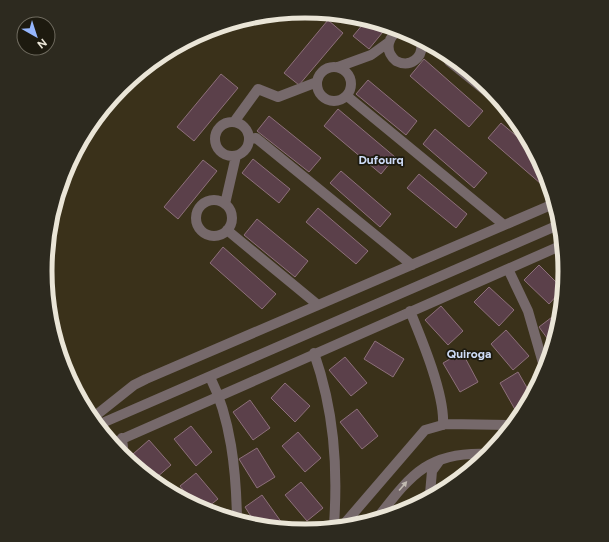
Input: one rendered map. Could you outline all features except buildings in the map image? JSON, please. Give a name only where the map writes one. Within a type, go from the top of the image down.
[{"type":"street","points":[[394,34],[389,42],[388,51],[392,58],[403,64],[410,63],[417,59],[422,47]]},
{"type":"street","points":[[338,67],[348,74],[350,79],[350,91],[346,96],[337,101],[326,100],[318,93],[317,82],[318,77],[326,69],[338,67],[371,55],[389,42]]},
{"type":"street","points":[[234,122],[258,89],[278,97],[317,82]]},
{"type":"street","points":[[346,96],[504,225]]},
{"type":"street","points":[[224,204],[236,156],[247,148],[250,139],[247,129],[243,125],[234,122],[226,122],[221,125],[218,130],[215,141],[216,146],[224,154],[236,156]]},
{"type":"street","points":[[250,139],[256,138],[412,265]]},
{"type":"street","points":[[214,200],[224,204],[231,212],[232,218],[228,230],[221,235],[211,236],[202,231],[197,222],[198,212],[204,204],[214,200]]},
{"type":"street","points":[[96,415],[134,385],[146,379],[549,205]]},
{"type":"street","points":[[102,423],[554,227]]},
{"type":"street","points":[[228,230],[318,305]]},
{"type":"street","points":[[117,441],[556,248]]},
{"type":"street","points":[[508,269],[528,311],[542,357]]},
{"type":"street","points":[[410,311],[428,358],[442,406],[443,425]]},
{"type":"street","points":[[314,354],[329,404],[334,435],[337,488],[334,522]]},
{"type":"street","points":[[210,377],[219,395],[234,465],[237,514]]},
{"type":"street","points":[[347,520],[425,430],[443,425],[506,424]]},
{"type":"street","points":[[122,438],[123,447]]},
{"type":"street","points":[[382,512],[405,483],[422,468],[456,454],[479,454]]},
{"type":"street","points":[[430,490],[432,471],[441,459]]},
{"type":"district","name":"Dufourq","points":[[381,160]]},
{"type":"district","name":"Quiroga","points":[[469,354]]}]
